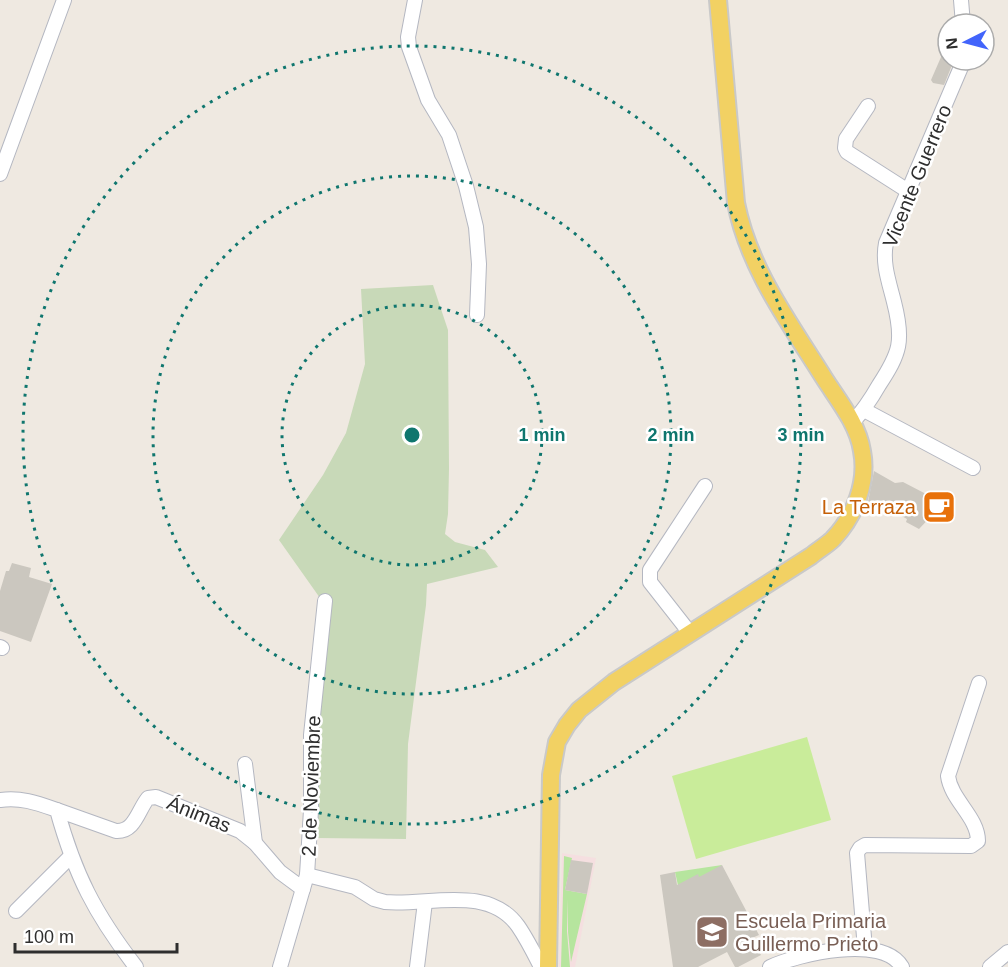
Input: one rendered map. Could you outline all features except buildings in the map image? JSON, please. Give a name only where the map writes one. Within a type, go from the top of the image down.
[{"type":"main road","points":[[548,967],[550,775],[557,742],[579,710],[614,682],[811,556],[832,540],[842,528],[858,499],[864,471],[862,448],[852,423],[771,294],[745,239],[736,203],[718,0]]},
{"type":"street","points":[[0,174],[6,142],[64,0]]},
{"type":"street","points":[[415,0],[408,37],[409,47],[428,100],[449,135],[466,186],[476,227],[479,264],[477,315]]},
{"type":"street","name":"Vicente Guerrero","points":[[852,423],[864,410],[896,360],[899,346],[899,321],[886,270],[885,250],[888,236],[959,72]]},
{"type":"street","points":[[868,106],[846,139],[845,148],[847,152],[908,191]]},
{"type":"street","points":[[864,410],[973,468]]},
{"type":"street","points":[[690,633],[650,582],[650,570],[705,486]]},
{"type":"street","name":"2 de Noviembre","points":[[280,967],[307,875],[311,810],[311,735],[325,601]]},
{"type":"street","points":[[865,949],[857,854],[860,848],[865,845],[971,846],[978,841],[978,832],[950,788],[948,776],[979,683]]},
{"type":"street","points":[[245,764],[255,843]]},
{"type":"street","name":"Ánimas","points":[[57,810],[116,831],[122,831],[132,825],[148,798],[156,797],[240,831],[255,843],[280,872],[303,889]]},
{"type":"street","points":[[0,800],[23,799],[57,810],[71,856],[100,918],[136,967]]},
{"type":"street","points":[[16,911],[71,856]]},
{"type":"street","points":[[307,875],[355,887],[379,901],[393,903],[471,900],[495,908],[506,914],[517,925],[542,967]]},
{"type":"street","points":[[417,967],[425,902]]},
{"type":"street","points":[[772,967],[801,956],[865,949],[895,958],[902,967]]},
{"type":"street","points":[[824,952],[824,967]]},
{"type":"street","points":[[990,967],[1008,952]]},
{"type":"shaded area","points":[[562,853],[596,858],[575,967],[559,967]]},
{"type":"green space","points":[[433,285],[448,330],[449,469],[445,534],[455,542],[485,550],[498,567],[427,584],[408,744],[406,839],[317,838],[320,598],[279,540],[323,475],[346,433],[365,364],[361,289]]},
{"type":"green space","points":[[807,737],[831,820],[696,859],[672,776]]},
{"type":"green space","points":[[564,856],[572,858],[565,890],[587,894],[571,962],[568,899],[567,931],[570,967],[561,967]]},
{"type":"green space","points":[[722,865],[684,912],[675,872]]},
{"type":"place","name":"La Terraza","points":[[939,507]]},
{"type":"place","name":"Escuela Primaria Guillermo Prieto","points":[[712,932]]}]
